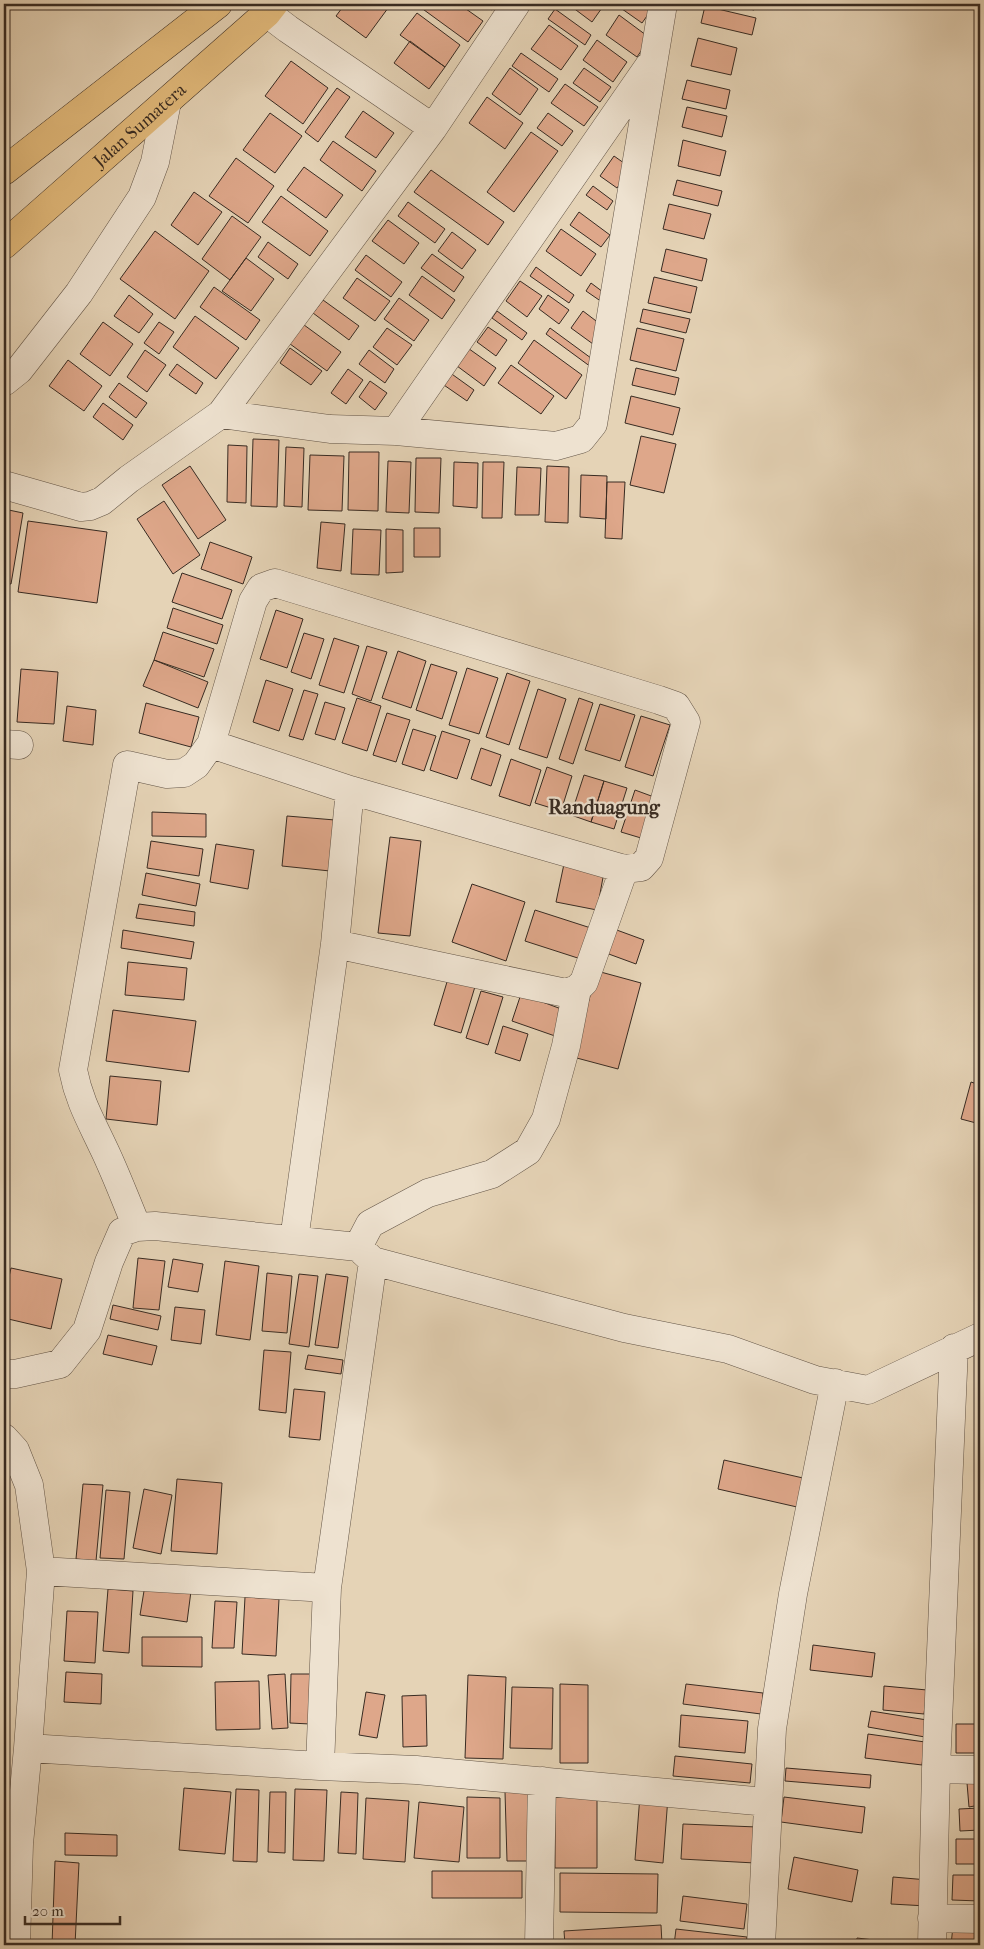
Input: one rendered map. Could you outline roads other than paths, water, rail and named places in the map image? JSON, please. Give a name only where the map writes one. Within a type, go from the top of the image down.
[{"type":"main road","points":[[4,171],[218,4]]},
{"type":"main road","name":"Jalan Sumatera","points":[[7,236],[167,102],[271,8]]},
{"type":"street","points":[[4,484],[81,507],[90,506],[102,501],[129,479],[221,414],[433,128],[516,4]]},
{"type":"street","points":[[221,414],[330,429],[396,430],[556,446],[581,439],[593,424],[663,4]]},
{"type":"street","points":[[271,8],[288,29],[433,128]]},
{"type":"street","points":[[396,430],[653,60]]},
{"type":"street","points":[[4,382],[19,370],[79,293],[142,197],[155,162],[167,102]]},
{"type":"street","points":[[137,1227],[104,1148],[87,1115],[76,1088],[73,1070],[127,765],[167,774],[184,773],[196,765],[211,744],[252,601],[260,588],[275,583],[676,706],[686,722],[649,858],[640,867],[624,869],[350,790],[211,744]]},
{"type":"street","points":[[294,1240],[335,944],[350,790]]},
{"type":"street","points":[[335,944],[566,993],[577,989],[584,982],[624,869]]},
{"type":"street","points":[[320,1766],[327,1588],[370,1224],[428,1194],[492,1174],[528,1151],[546,1119],[566,1046],[577,989]]},
{"type":"street","points":[[4,1374],[15,1374],[60,1364],[87,1330],[108,1262],[122,1232],[137,1227],[155,1226],[294,1240],[365,1254],[624,1328],[728,1349],[815,1380],[868,1390],[980,1337]]},
{"type":"street","points":[[932,1945],[936,1769],[954,1348]]},
{"type":"street","points":[[762,1945],[767,1802],[772,1729],[793,1594],[835,1384]]},
{"type":"street","points":[[4,1438],[15,1450],[29,1485],[41,1571],[28,1748],[18,1844],[16,1945]]},
{"type":"street","points":[[41,1571],[327,1588]]},
{"type":"street","points":[[28,1748],[416,1770],[767,1802]]},
{"type":"street","points":[[936,1769],[980,1770]]},
{"type":"street","points":[[539,1945],[542,1781]]},
{"type":"street","points":[[932,1918],[980,1919]]},
{"type":"district","name":"Randuagung","points":[[604,807]]}]
